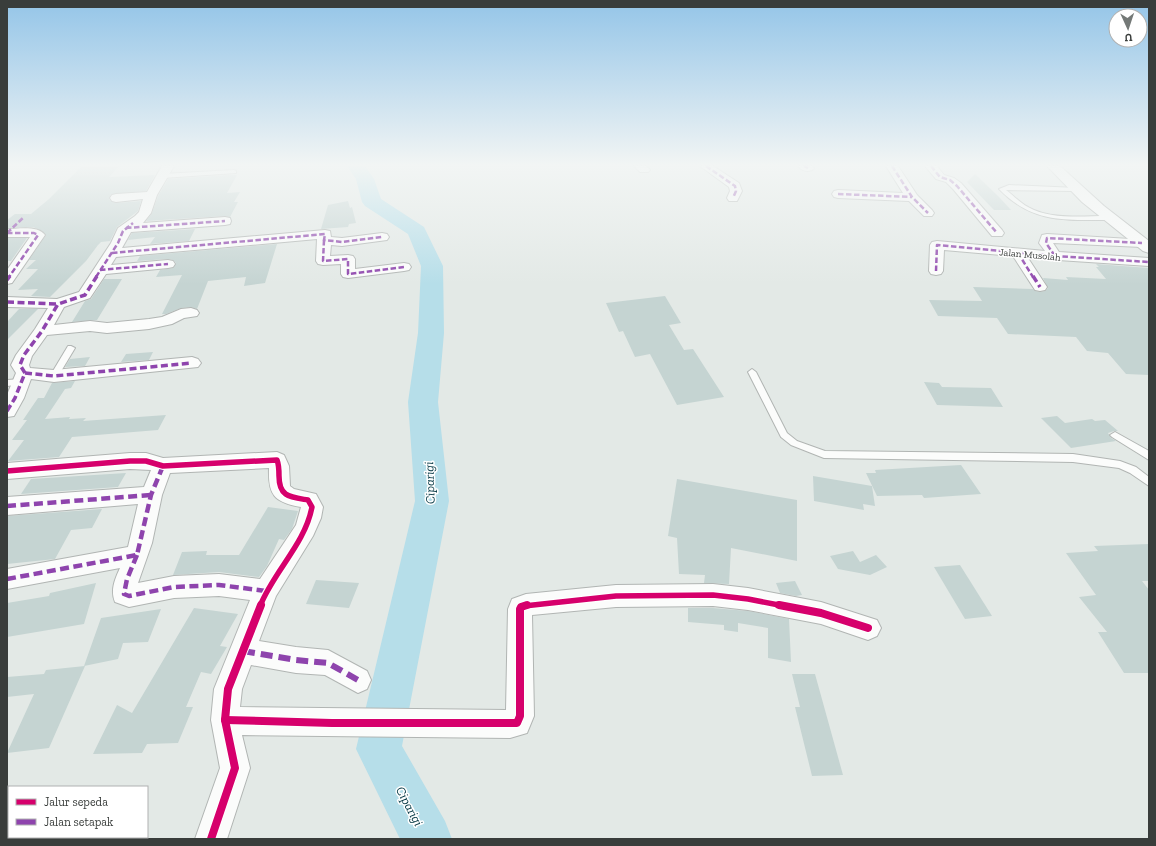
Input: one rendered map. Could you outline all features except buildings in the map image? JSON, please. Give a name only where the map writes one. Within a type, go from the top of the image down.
[{"type":"main road","points":[[1093,205],[1107,218],[1146,246]]},
{"type":"street","points":[[7,302],[58,304],[85,295],[112,253],[121,235],[126,228],[140,219],[145,213],[148,205]]},
{"type":"street","points":[[920,205],[928,213]]},
{"type":"street","points":[[975,205],[997,233]]},
{"type":"street","points":[[13,233],[24,217]]},
{"type":"street","points":[[126,228],[225,221]]},
{"type":"street","points":[[7,280],[38,235],[34,233],[13,233]]},
{"type":"street","points":[[112,253],[325,234],[323,261],[348,259],[348,274],[404,267]]},
{"type":"street","points":[[324,240],[342,242],[382,237]]},
{"type":"street","points":[[1055,256],[1046,242],[1047,238],[1146,246]]},
{"type":"street","name":"Jalan Musolah","points":[[936,270],[937,245],[1055,256],[1149,262]]},
{"type":"street","points":[[1018,253],[1040,287]]},
{"type":"street","points":[[100,270],[168,264]]},
{"type":"street","points":[[14,391],[24,355],[42,331],[58,304]]},
{"type":"street","points":[[42,331],[90,326],[107,328],[149,324],[166,321],[181,314],[191,313]]},
{"type":"street","points":[[14,391],[54,376],[192,363]]},
{"type":"street","points":[[7,471],[130,461],[146,461],[163,466],[278,460],[278,485],[281,491],[284,494],[295,498],[308,500],[312,507],[310,518],[305,530],[266,592],[228,689],[225,720],[235,768],[211,839]]},
{"type":"street","points":[[163,466],[151,495],[142,543],[125,587],[124,594],[128,596],[174,587],[219,586],[266,592]]},
{"type":"street","points":[[7,506],[151,495]]},
{"type":"street","points":[[7,579],[137,555]]},
{"type":"street","points":[[225,720],[366,724],[517,723],[520,719],[520,609],[521,607],[526,606],[616,596],[713,595],[748,599],[821,613],[868,628]]},
{"type":"street","points":[[243,651],[296,660],[328,663],[358,680]]},
{"type":"lane","points":[[1023,205],[1026,208],[1046,214],[1072,218],[1107,218]]},
{"type":"lane","points":[[54,376],[71,348]]},
{"type":"lane","points":[[752,372],[784,435],[794,443],[824,454],[850,456],[1043,456],[1103,461],[1120,465],[1132,470],[1149,482]]},
{"type":"lane","points":[[1115,435],[1149,456]]},
{"type":"waterway","name":"Ciparigi","points":[[377,205],[417,231],[432,266],[431,333],[423,402],[432,501],[379,749],[427,839]]},
{"type":"marked path","points":[[920,205],[928,213]]},
{"type":"marked path","points":[[974,205],[997,233]]},
{"type":"marked path","points":[[7,233],[24,217]]},
{"type":"marked path","points":[[126,228],[225,221]]},
{"type":"marked path","points":[[7,411],[15,398],[25,373],[20,365],[24,355],[42,331],[58,304],[85,295],[118,243],[123,231],[133,223]]},
{"type":"marked path","points":[[7,233],[34,233],[38,235],[7,280]]},
{"type":"marked path","points":[[112,253],[325,234],[324,240],[342,242],[382,237]]},
{"type":"marked path","points":[[1055,256],[1046,243],[1047,238],[1142,243]]},
{"type":"marked path","points":[[324,240],[323,261],[348,259],[348,274],[404,267]]},
{"type":"marked path","points":[[936,271],[937,245],[1055,256],[1149,262]]},
{"type":"marked path","points":[[1018,253],[1040,287]]},
{"type":"marked path","points":[[100,270],[168,264]]},
{"type":"marked path","points":[[7,302],[58,304]]},
{"type":"marked path","points":[[25,373],[54,376],[192,363]]},
{"type":"marked path","points":[[7,579],[137,555],[151,495],[163,466]]},
{"type":"marked path","points":[[7,506],[151,495]]},
{"type":"marked path","points":[[137,555],[127,579],[124,594],[129,596],[174,587],[219,585],[266,591]]},
{"type":"marked path","points":[[243,651],[296,660],[328,663],[358,680]]},
{"type":"cycle path","points":[[7,471],[130,461],[146,461],[163,466],[277,460],[279,464],[280,488],[290,497],[308,500],[312,507],[310,518],[305,530],[266,591],[228,689],[225,720],[235,768],[211,839]]},
{"type":"cycle path","points":[[225,720],[332,723],[517,723],[520,716],[520,609],[526,605],[616,596],[713,595],[748,599],[821,613],[868,628]]}]
